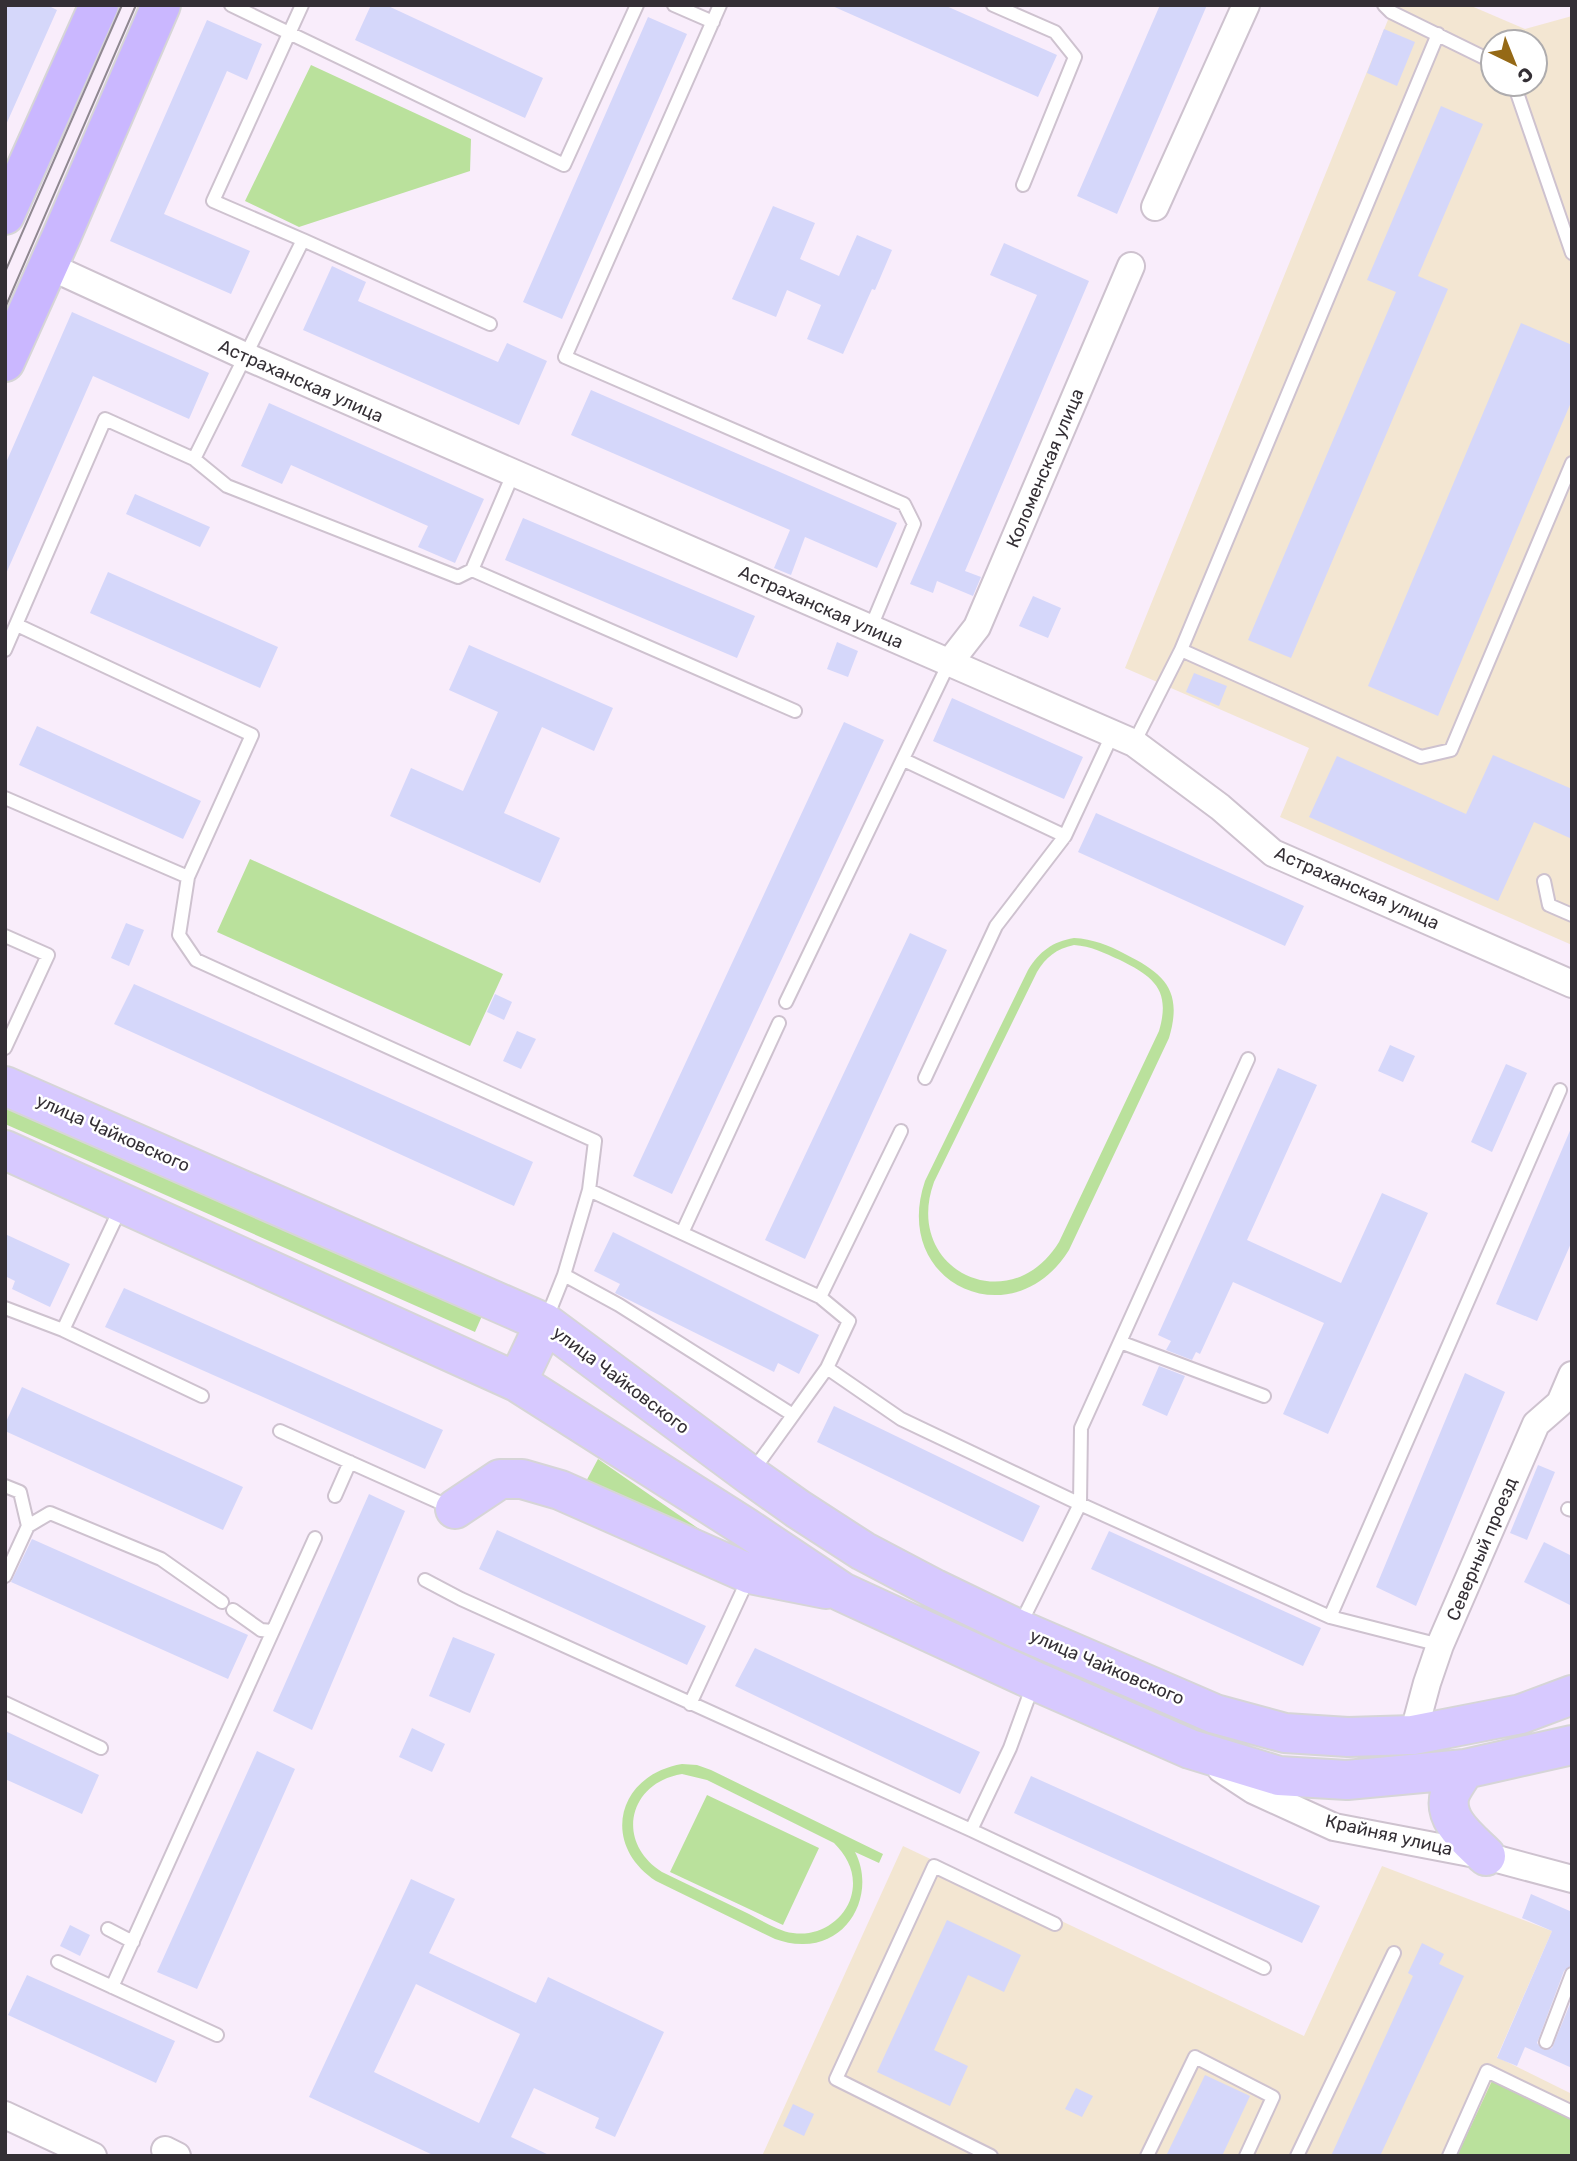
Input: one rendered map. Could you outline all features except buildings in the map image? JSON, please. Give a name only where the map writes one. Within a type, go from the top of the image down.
[{"type":"highway","points":[[5,215],[99,5]]},
{"type":"highway","points":[[5,362],[161,5]]},
{"type":"main road","name":"улица Чайковского","points":[[5,1086],[545,1323],[798,1509],[863,1551],[1018,1629],[1215,1714],[1285,1733],[1348,1737],[1413,1735]]},
{"type":"main road","points":[[5,1150],[517,1382],[842,1592],[1190,1749],[1279,1776],[1347,1780],[1465,1769],[1550,1754]]},
{"type":"main road","points":[[517,1382],[545,1323]]},
{"type":"main road","points":[[455,1509],[500,1479],[523,1479],[559,1490],[750,1574],[842,1592]]},
{"type":"main road","points":[[1413,1735],[1521,1714],[1572,1695]]},
{"type":"main road","points":[[1465,1769],[1450,1795],[1449,1809],[1454,1823],[1486,1856]]},
{"type":"street","points":[[1155,207],[1246,5]]},
{"type":"street","name":"Астраханская улица","points":[[49,266],[513,474],[1124,738],[1220,807],[1273,853],[1572,984]]},
{"type":"street","name":"Коломенская улица","points":[[949,663],[977,627],[1131,266]]},
{"type":"street","name":"Северный проезд","points":[[1413,1735],[1440,1645],[1536,1424],[1560,1403],[1572,1376]]},
{"type":"street","name":"Крайняя улица","points":[[1190,1749],[1253,1790],[1334,1826],[1486,1856],[1572,1879]]},
{"type":"street","points":[[5,2115],[93,2156]]},
{"type":"lane","points":[[231,5],[564,164],[637,5]]},
{"type":"lane","points":[[302,5],[212,201],[489,324]]},
{"type":"lane","points":[[674,5],[713,22]]},
{"type":"lane","points":[[720,5],[565,357],[904,504],[914,524],[871,627]]},
{"type":"lane","points":[[993,5],[1055,32],[1076,57],[1023,185]]},
{"type":"lane","points":[[1384,5],[1391,12],[1479,55]]},
{"type":"lane","points":[[925,1078],[996,926],[1065,836],[1181,650],[1438,34]]},
{"type":"lane","points":[[1519,98],[1572,253]]},
{"type":"lane","points":[[194,459],[303,240]]},
{"type":"lane","points":[[5,650],[105,419],[194,459],[226,486],[458,577],[472,570],[513,474]]},
{"type":"lane","points":[[1181,650],[1421,757],[1451,750],[1572,463]]},
{"type":"lane","points":[[472,570],[795,711]]},
{"type":"lane","points":[[17,625],[252,735],[188,877],[179,935],[196,960],[595,1141],[589,1191],[564,1275],[545,1323]]},
{"type":"lane","points":[[786,1002],[949,663]]},
{"type":"lane","points":[[904,761],[1065,836]]},
{"type":"lane","points":[[5,798],[188,877]]},
{"type":"lane","points":[[1544,881],[1549,905],[1572,915]]},
{"type":"lane","points":[[5,936],[48,955],[5,1048]]},
{"type":"lane","points":[[682,1233],[779,1023]]},
{"type":"lane","points":[[1018,1629],[1080,1504],[1081,1428],[1248,1059]]},
{"type":"lane","points":[[1330,1617],[1560,1090]]},
{"type":"lane","points":[[820,1297],[901,1130]]},
{"type":"lane","points":[[589,1191],[820,1297],[849,1321],[827,1368],[750,1475]]},
{"type":"lane","points":[[63,1330],[122,1204]]},
{"type":"lane","points":[[564,1275],[620,1305],[793,1415]]},
{"type":"lane","points":[[5,1308],[63,1330],[202,1396]]},
{"type":"lane","points":[[1121,1342],[1264,1396]]},
{"type":"lane","points":[[827,1368],[901,1419],[1080,1504],[1330,1617],[1440,1645]]},
{"type":"lane","points":[[279,1431],[455,1509]]},
{"type":"lane","points":[[335,1496],[350,1462]]},
{"type":"lane","points":[[5,1486],[20,1492],[28,1526]]},
{"type":"lane","points":[[5,1576],[28,1526],[50,1513],[161,1559],[261,1630],[272,1631]]},
{"type":"lane","points":[[112,1987],[316,1538]]},
{"type":"lane","points":[[690,1704],[750,1574]]},
{"type":"lane","points":[[425,1580],[690,1704],[971,1830],[1264,1968]]},
{"type":"lane","points":[[971,1830],[1010,1748],[1035,1681]]},
{"type":"lane","points":[[5,1703],[102,1748]]},
{"type":"lane","points":[[991,2156],[836,2079],[934,1866],[1055,1924]]},
{"type":"lane","points":[[108,1929],[133,1942]]},
{"type":"lane","points":[[1297,2156],[1394,1953]]},
{"type":"lane","points":[[58,1962],[217,2035]]},
{"type":"lane","points":[[1546,2042],[1572,1974]]},
{"type":"lane","points":[[1147,2156],[1195,2057],[1273,2097],[1246,2156]]},
{"type":"lane","points":[[1449,2156],[1487,2071],[1572,2112]]},
{"type":"shaded area","points":[[1394,5],[1469,5],[1523,28],[1479,28],[1479,98],[1549,98],[1549,28],[1529,28],[1572,16],[1572,945],[1280,817],[1309,748],[1125,668]]},
{"type":"shaded area","points":[[903,1846],[1304,2036],[1382,1866],[1552,1931],[1497,2057],[1572,2094],[1572,2156],[762,2156]]},
{"type":"green space","points":[[311,65],[471,139],[470,171],[299,227],[245,201]]},
{"type":"green space","points":[[250,859],[503,974],[470,1046],[217,932]]},
{"type":"green space","points":[[1074,938],[1100,943],[1151,969],[1167,986],[1172,996],[1173,1022],[1169,1038],[1069,1250],[1045,1277],[1018,1292],[990,1295],[963,1288],[940,1272],[925,1248],[919,1217],[925,1181],[1028,970],[1047,948]],"holes":[[[1074,945],[1120,960],[1142,972],[1157,986],[1163,1005],[1159,1031],[1059,1242],[1038,1266],[1014,1279],[989,1281],[966,1275],[947,1261],[933,1240],[928,1213],[934,1182],[1037,972],[1057,951]]]},
{"type":"green space","points":[[5,1106],[485,1309],[475,1332],[5,1124]]},
{"type":"green space","points":[[598,1459],[715,1540],[583,1487]]},
{"type":"green space","points":[[682,1764],[711,1770],[883,1854],[879,1863],[855,1852],[861,1867],[860,1899],[845,1926],[833,1936],[819,1942],[785,1942],[656,1881],[638,1866],[627,1849],[622,1831],[624,1813],[630,1796],[643,1782],[660,1771]],"holes":[[[682,1774],[707,1780],[834,1843],[848,1861],[853,1882],[848,1906],[836,1920],[820,1930],[802,1934],[782,1930],[662,1872],[647,1860],[633,1830],[634,1815],[640,1801],[649,1789]]]},
{"type":"green space","points":[[707,1795],[819,1848],[783,1925],[670,1872]]},
{"type":"green space","points":[[1492,2081],[1572,2118],[1572,2156],[1457,2156]]},
{"type":"tram line","points":[[5,272],[122,5]]},
{"type":"tram line","points":[[5,308],[136,5]]}]
